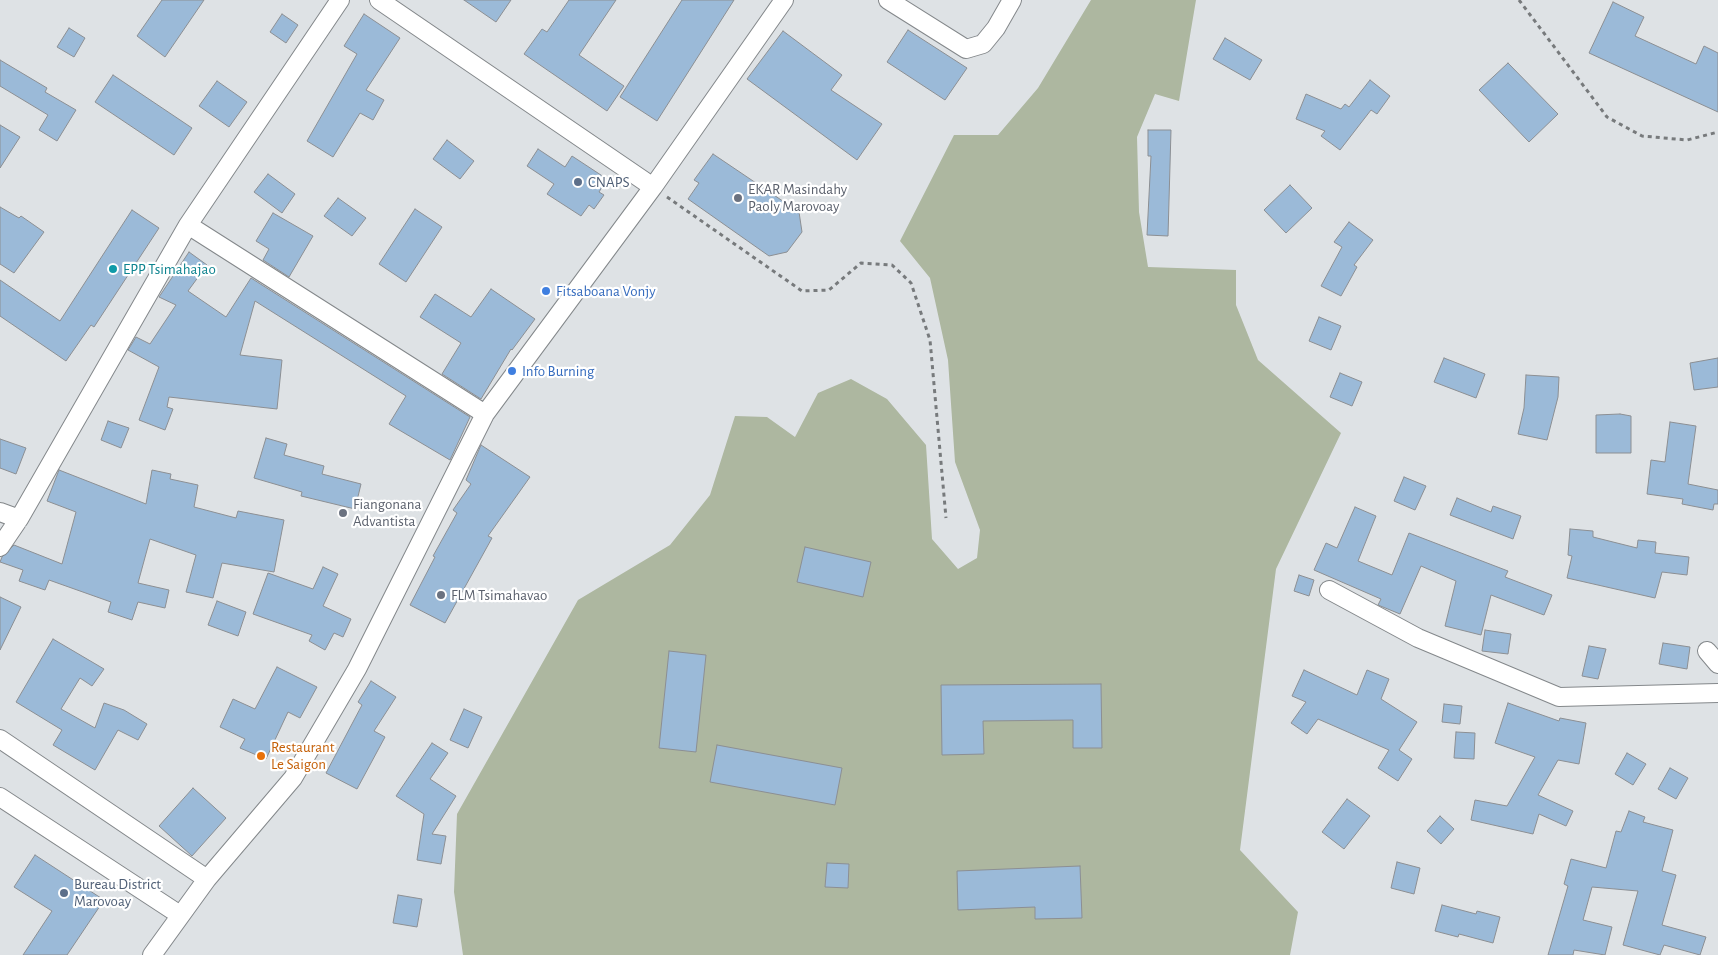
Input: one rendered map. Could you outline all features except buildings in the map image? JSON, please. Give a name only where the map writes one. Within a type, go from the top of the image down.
[{"type":"street","points":[[0,546],[19,519],[188,225],[340,0]]},
{"type":"street","points":[[379,0],[653,187]]},
{"type":"street","points":[[152,955],[207,879],[293,778],[357,669],[485,414],[653,187],[784,0]]},
{"type":"street","points":[[888,0],[966,48],[982,44],[996,28],[1012,0]]},
{"type":"street","points":[[188,225],[485,414]]},
{"type":"street","points":[[0,512],[19,519]]},
{"type":"street","points":[[1329,590],[1418,638],[1560,698],[1718,693]]},
{"type":"street","points":[[0,739],[207,879]]},
{"type":"street","points":[[0,797],[180,916]]},
{"type":"path","points":[[1519,0],[1607,117],[1642,136],[1687,140],[1718,132]]},
{"type":"path","points":[[653,187],[802,290],[829,290],[861,263],[892,265],[911,283],[930,340],[946,518]]},
{"type":"green space","points":[[1091,0],[1196,0],[1179,101],[1155,94],[1137,137],[1139,212],[1148,267],[1236,270],[1236,305],[1258,360],[1341,433],[1276,569],[1240,850],[1298,912],[1290,955],[463,955],[454,892],[457,814],[578,600],[670,545],[710,495],[735,416],[767,417],[795,437],[818,393],[851,379],[887,399],[926,445],[932,539],[958,569],[977,558],[980,530],[955,462],[948,360],[930,278],[900,241],[954,135],[998,135],[1038,88]]},
{"type":"place","name":"CNAPS","points":[[578,182]]},
{"type":"place","name":"EKAR Masindahy Paoly Marovoay","points":[[738,198]]},
{"type":"place","name":"EPP Tsimahajao","points":[[113,269]]},
{"type":"place","name":"Fitsaboana Vonjy","points":[[546,291]]},
{"type":"place","name":"Info Burning","points":[[512,371]]},
{"type":"place","name":"Fiangonana Advantista","points":[[343,513]]},
{"type":"place","name":"FLM Tsimahavao","points":[[441,595]]},
{"type":"place","name":"Restaurant Le Saigon","points":[[261,756]]},
{"type":"place","name":"Bureau District Marovoay","points":[[64,893]]}]
